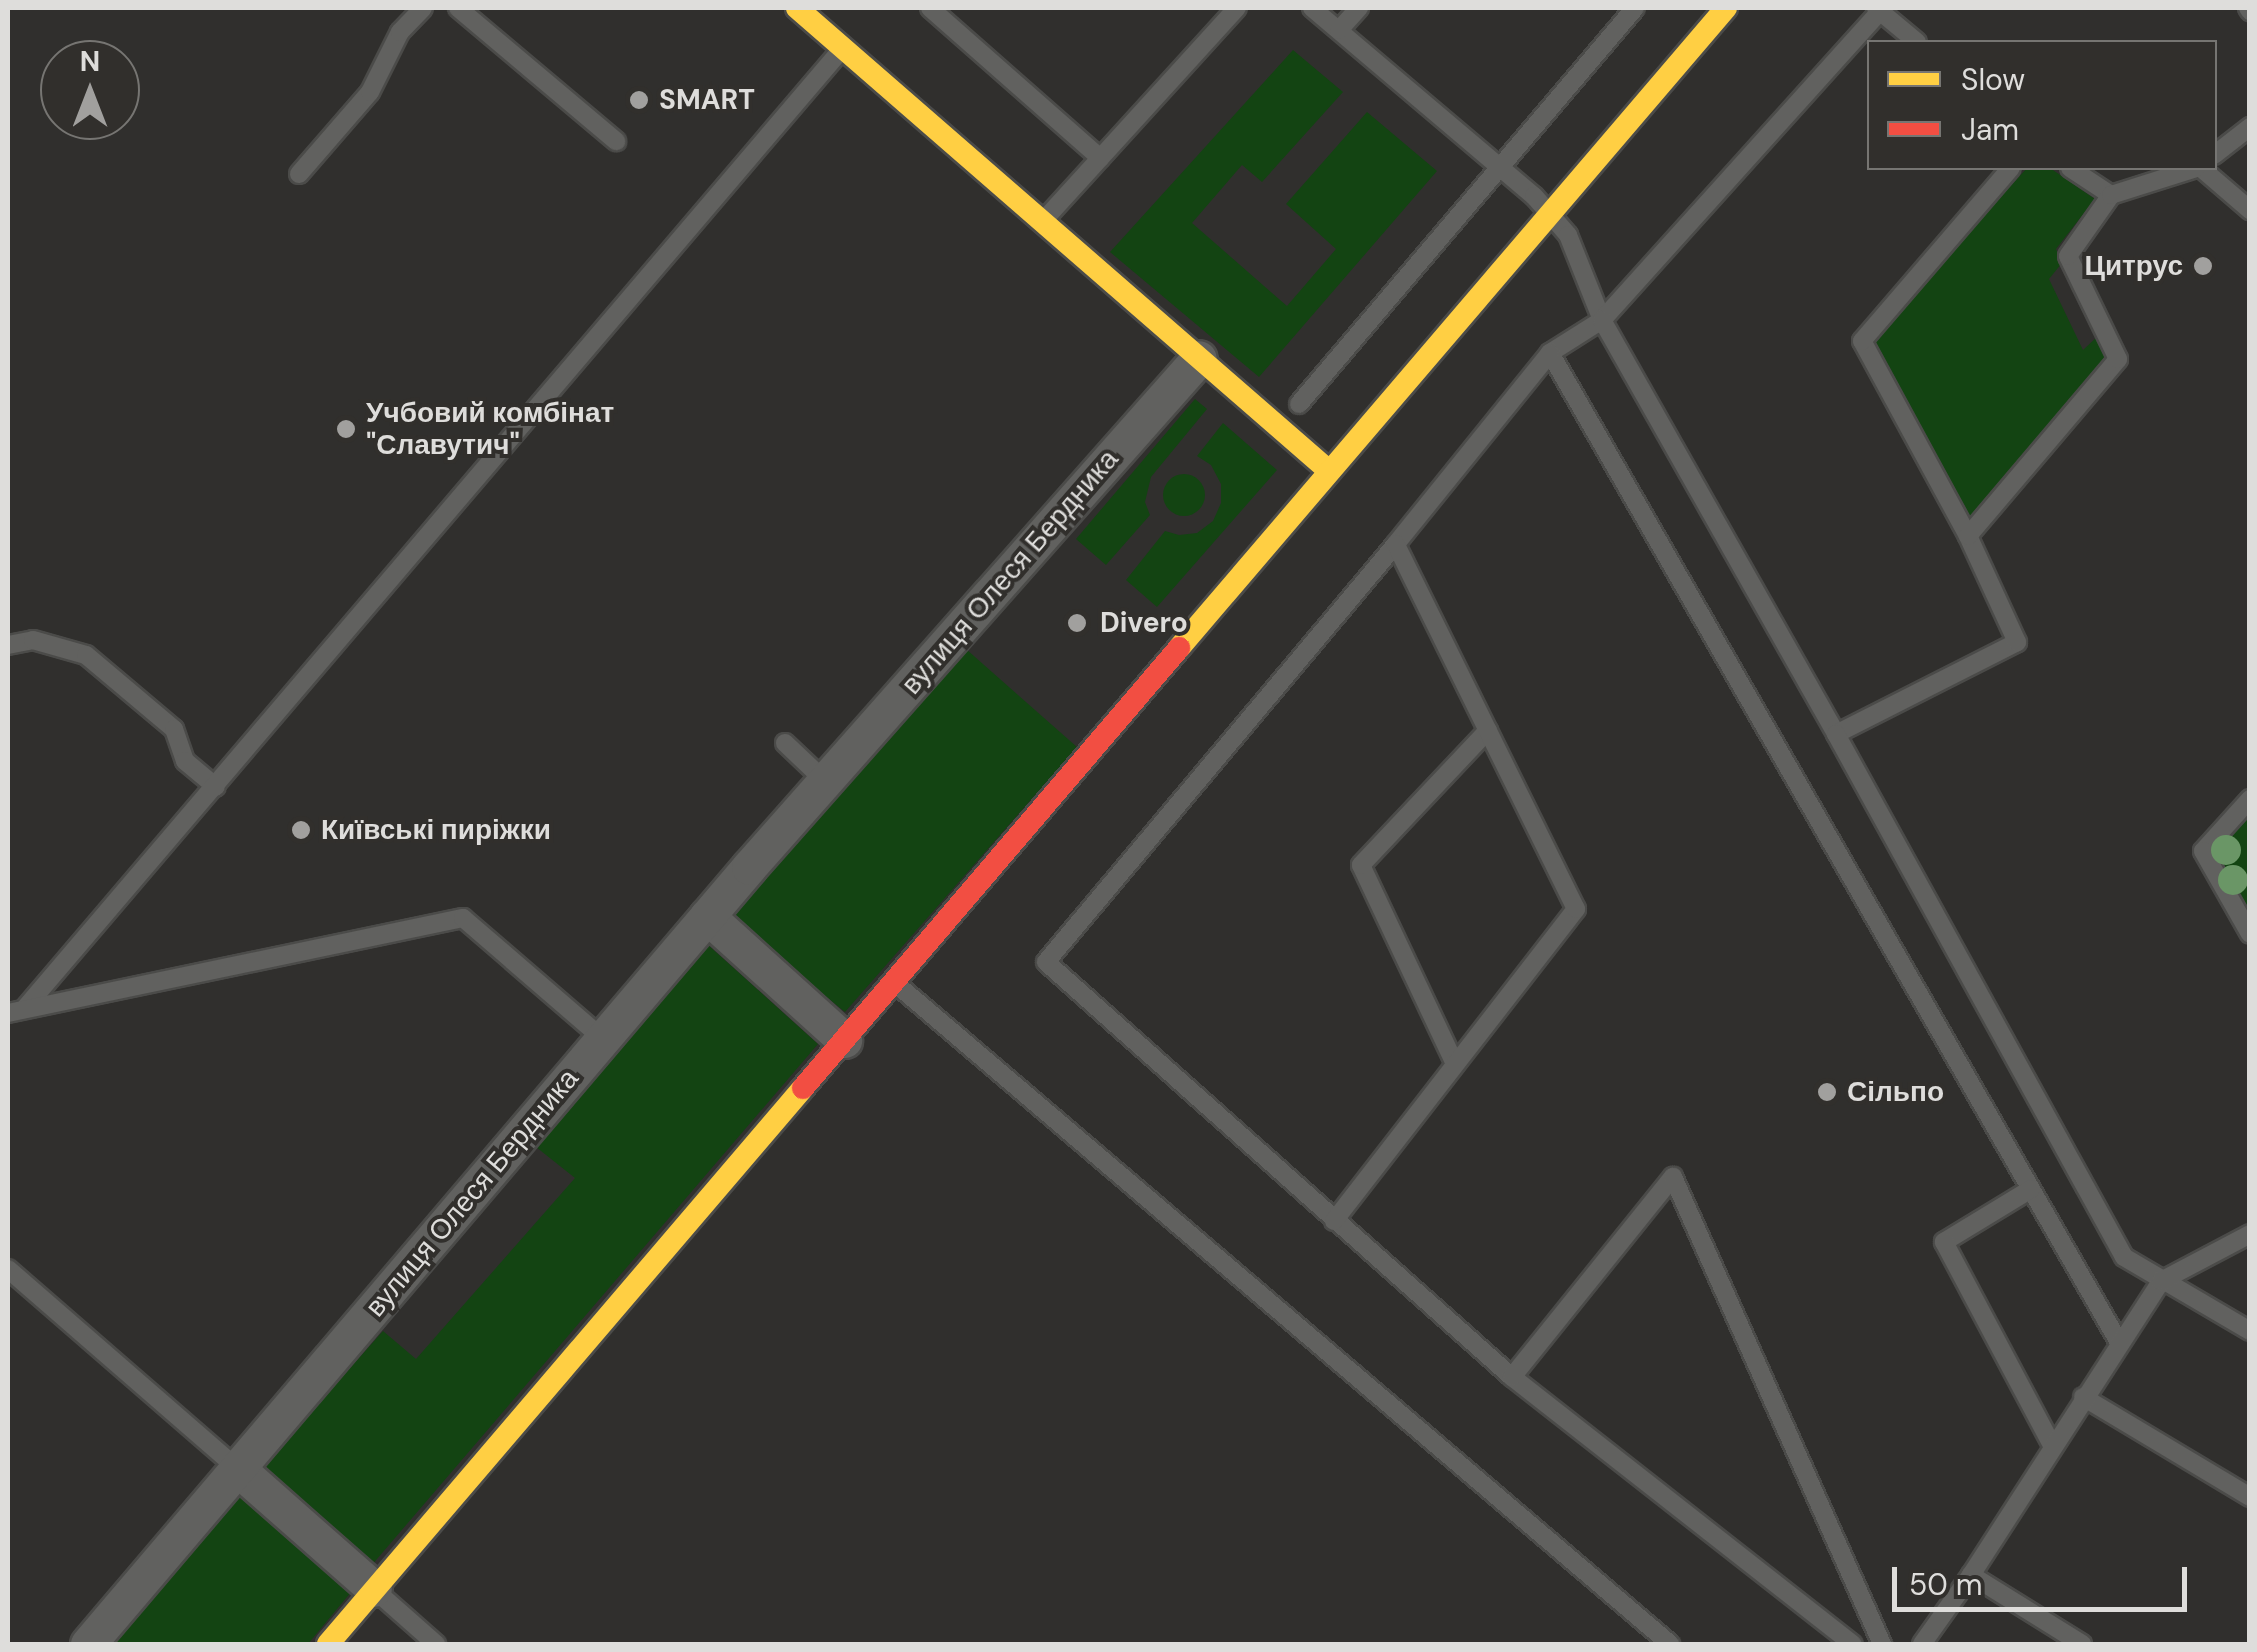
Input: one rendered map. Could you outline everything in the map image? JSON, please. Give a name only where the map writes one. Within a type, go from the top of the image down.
[{"type":"street","points":[[797,8],[1330,471]]},
{"type":"street","points":[[328,1644],[1726,8]]},
{"type":"street","name":"вулиця Олеся Бердника","points":[[88,1644],[707,916],[1199,358]]},
{"type":"street","points":[[707,916],[844,1040]]},
{"type":"street","points":[[238,1469],[374,1589]]},
{"type":"lane","points":[[299,174],[370,92],[400,32],[423,8]]},
{"type":"lane","points":[[458,8],[616,142]]},
{"type":"lane","points":[[1042,222],[1237,8]]},
{"type":"lane","points":[[1312,8],[1500,166],[1551,212],[1568,235],[1602,320],[2124,1257],[2250,1332]]},
{"type":"lane","points":[[1340,30],[1358,8]]},
{"type":"lane","points":[[1299,404],[1635,8]]},
{"type":"lane","points":[[1853,1644],[1512,1377],[1046,962],[1396,544],[1550,353],[1602,320],[1880,9],[1914,40]]},
{"type":"lane","points":[[940,11],[1100,158]]},
{"type":"lane","points":[[16,1010],[216,787],[844,48]]},
{"type":"lane","points":[[2217,153],[2250,127]]},
{"type":"lane","points":[[1836,734],[2017,642],[1968,536],[1862,342],[2010,170]]},
{"type":"lane","points":[[2073,170],[2112,195]]},
{"type":"lane","points":[[1968,536],[2118,359],[2068,256],[2112,195],[2193,170]]},
{"type":"lane","points":[[2201,170],[2250,210]]},
{"type":"lane","points":[[1550,353],[2119,1342]]},
{"type":"lane","points":[[1334,1221],[1576,909],[1396,544]]},
{"type":"lane","points":[[8,645],[33,640],[86,656],[174,729],[185,761],[216,787]]},
{"type":"lane","points":[[1454,1064],[1361,865],[1488,730]]},
{"type":"lane","points":[[785,743],[824,782]]},
{"type":"lane","points":[[2250,799],[2204,851],[2250,934]]},
{"type":"lane","points":[[16,1010],[463,918],[603,1039]]},
{"type":"lane","points":[[893,981],[1670,1644]]},
{"type":"lane","points":[[1512,1377],[1673,1177],[1882,1644]]},
{"type":"lane","points":[[2031,1188],[1944,1242],[2052,1445]]},
{"type":"lane","points":[[1922,1644],[1971,1576],[2082,1397],[2161,1281],[2250,1234]]},
{"type":"lane","points":[[8,1269],[238,1469]]},
{"type":"lane","points":[[2082,1397],[2250,1497]]},
{"type":"lane","points":[[1971,1576],[2082,1644]]},
{"type":"lane","points":[[374,1589],[429,1642]]},
{"type":"green space","points":[[1293,50],[1343,92],[1262,182],[1242,165],[1192,223],[1287,306],[1336,249],[1286,204],[1367,112],[1437,171],[1259,377],[1110,252]]},
{"type":"green space","points":[[2025,170],[2053,170],[2095,199],[2056,249],[2062,263],[2049,279],[2083,350],[2098,336],[2108,356],[1968,524],[1869,342]]},
{"type":"green space","points":[[1195,399],[1207,409],[1151,477],[1145,502],[1150,515],[1106,565],[1076,539]]},
{"type":"green space","points":[[1223,423],[1277,470],[1157,607],[1126,580],[1165,531],[1179,535],[1197,533],[1213,521],[1221,503],[1221,484],[1211,465],[1197,456]]},
{"type":"green space","points":[[1184,474],[1199,480],[1205,495],[1199,510],[1184,516],[1169,510],[1163,495],[1169,480]]},
{"type":"green space","points":[[966,649],[1077,747],[845,1012],[728,918]]},
{"type":"green space","points":[[2249,812],[2249,914],[2214,853]]},
{"type":"green space","points":[[707,944],[818,1044],[371,1566],[263,1466],[383,1331],[416,1359],[575,1178],[536,1147]]},
{"type":"green space","points":[[240,1496],[352,1591],[308,1644],[114,1644]]},
{"type":"traffic: slow","points":[[797,8],[1329,471]]},
{"type":"traffic: slow","points":[[1179,648],[1726,8]]},
{"type":"traffic: slow","points":[[328,1644],[803,1088]]},
{"type":"traffic: jam","points":[[803,1088],[1179,648]]},
{"type":"place","name":"SMART","points":[[639,100]]},
{"type":"place","name":"Цитрус","points":[[2203,266]]},
{"type":"place","name":"Учбовий комбінат \"Славутич\"","points":[[346,429]]},
{"type":"place","name":"Divero","points":[[1077,623]]},
{"type":"place","name":"Київські пиріжки","points":[[301,830]]},
{"type":"place","name":"Сільпо","points":[[1827,1092]]}]
